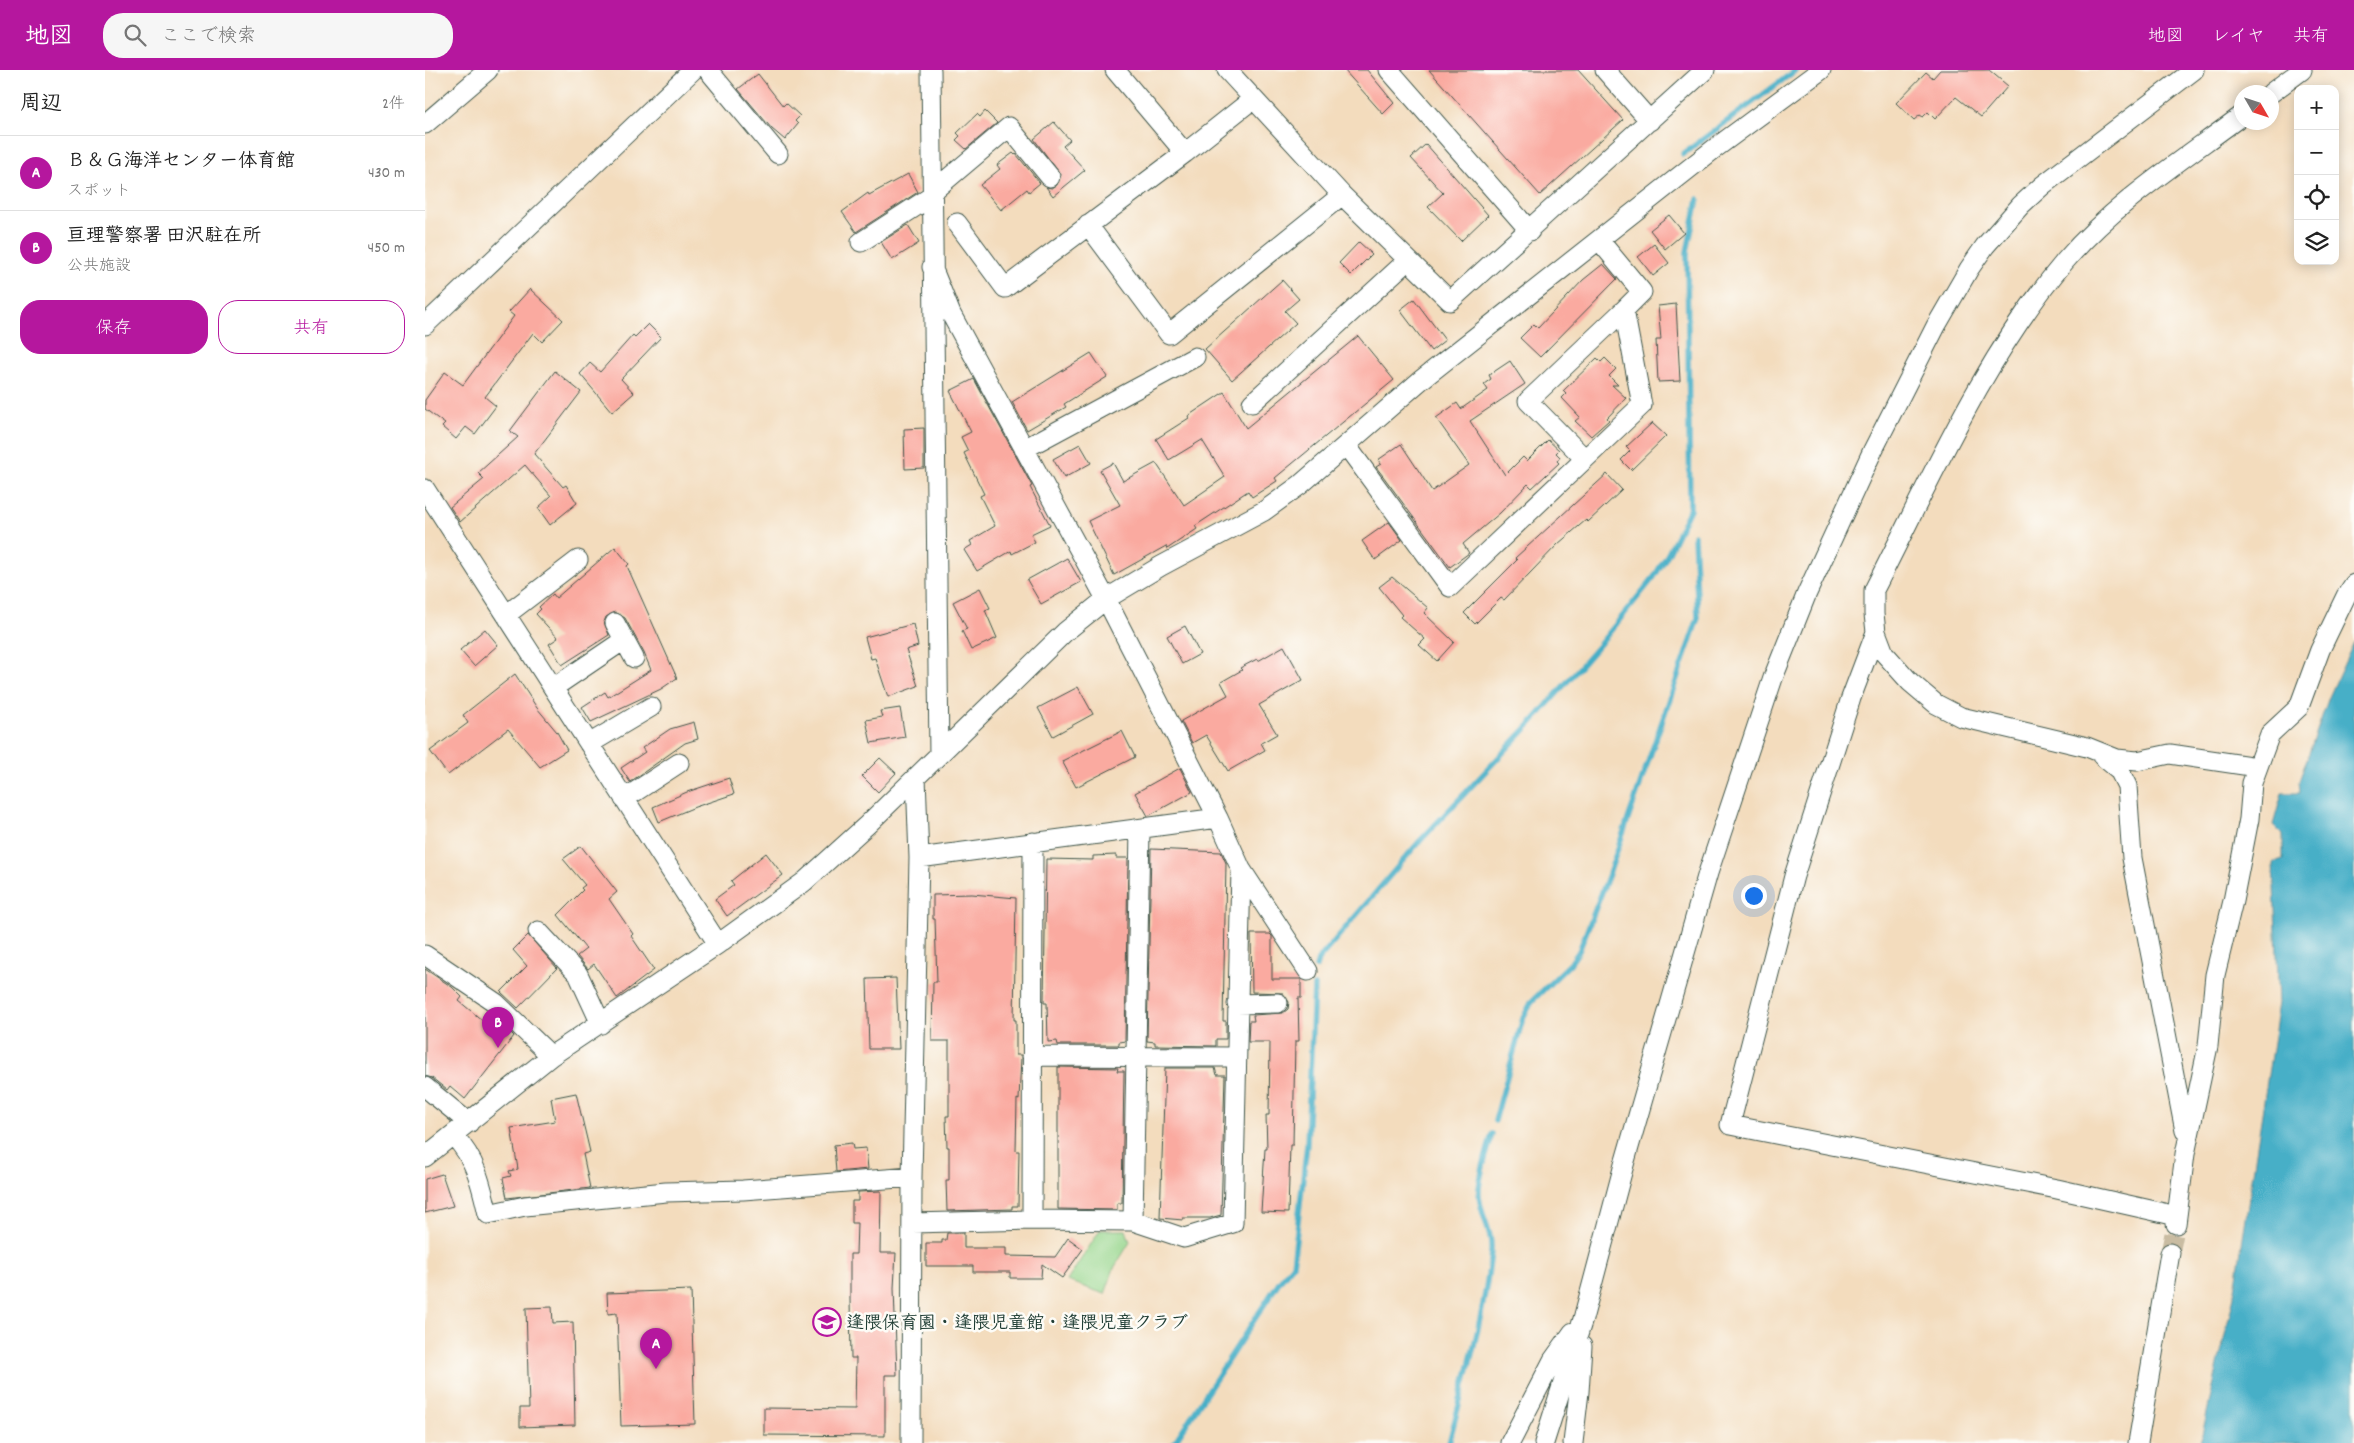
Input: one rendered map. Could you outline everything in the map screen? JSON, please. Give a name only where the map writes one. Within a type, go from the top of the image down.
[{"type":"street","points":[[425,124],[488,70]]},
{"type":"street","points":[[425,325],[693,70]]},
{"type":"street","points":[[708,70],[778,154]]},
{"type":"street","points":[[931,70],[939,754]]},
{"type":"street","points":[[1115,70],[1185,153]]},
{"type":"street","points":[[1227,70],[1343,194],[1450,301],[1530,231],[1705,70]]},
{"type":"street","points":[[1389,70],[1530,231]]},
{"type":"street","points":[[1605,70],[1651,121]]},
{"type":"street","points":[[425,1157],[454,1136],[551,1056],[717,944],[803,882],[867,825],[1065,632],[1106,599],[1161,566],[1264,511],[1300,485],[1421,380],[1714,149],[1821,70]]},
{"type":"street","points":[[1544,1443],[1583,1319],[1670,1001],[1741,770],[1773,678],[1807,594],[1873,450],[1936,326],[1969,269],[1985,246],[2021,205],[2043,185],[2194,70]]},
{"type":"street","points":[[2279,87],[2303,70]]},
{"type":"street","points":[[957,223],[1005,288],[1185,153],[1253,99]]},
{"type":"street","points":[[2234,121],[2107,219],[2066,260],[2029,310],[1985,375],[1874,590],[1873,614],[1876,632],[1885,653],[1910,682],[1936,704],[1961,716],[2096,751],[2117,759],[2137,761],[2171,754],[2257,767]]},
{"type":"street","points":[[861,242],[932,194],[1009,127],[1050,177]]},
{"type":"street","points":[[1088,225],[1169,334],[1343,194]]},
{"type":"street","points":[[1585,459],[1528,401],[1642,292],[1599,240]]},
{"type":"street","points":[[1252,403],[1408,260]]},
{"type":"street","points":[[932,267],[951,314],[1106,599],[1218,818],[1241,869],[1308,971]]},
{"type":"street","points":[[1346,445],[1450,587],[1642,405],[1624,310]]},
{"type":"street","points":[[1024,449],[1195,357]]},
{"type":"street","points":[[425,489],[717,944]]},
{"type":"street","points":[[506,615],[578,560]]},
{"type":"street","points":[[1876,632],[1851,698],[1794,876],[1730,1125],[2057,1189],[2176,1220],[2187,1142],[2208,1046],[2215,975],[2233,902],[2249,820],[2252,784],[2270,734],[2299,707],[2320,650],[2354,584]]},
{"type":"street","points":[[615,623],[635,658]]},
{"type":"street","points":[[553,688],[624,640]]},
{"type":"street","points":[[589,744],[651,707]]},
{"type":"street","points":[[2096,751],[2119,770],[2127,786],[2131,858],[2177,1082],[2187,1142]]},
{"type":"street","points":[[624,799],[679,764]]},
{"type":"street","points":[[911,1443],[912,1177],[919,858],[915,777]]},
{"type":"street","points":[[919,858],[1033,842],[1140,830],[1218,818]]},
{"type":"street","points":[[1133,1221],[1140,830]]},
{"type":"street","points":[[1032,1220],[1033,842]]},
{"type":"street","points":[[912,1223],[1032,1220],[1133,1221],[1185,1238],[1233,1223],[1241,869]]},
{"type":"street","points":[[538,931],[578,974],[601,1024]]},
{"type":"street","points":[[425,954],[496,1003],[551,1056]]},
{"type":"street","points":[[1237,1004],[1278,1003]]},
{"type":"street","points":[[1032,1056],[1136,1055],[1236,1057]]},
{"type":"street","points":[[425,1087],[469,1123]]},
{"type":"street","points":[[454,1136],[468,1151],[476,1168],[489,1214],[525,1206],[666,1192],[743,1190],[912,1177]]},
{"type":"street","points":[[2138,1443],[2170,1253]]},
{"type":"street","points":[[1510,1443],[1553,1360],[1583,1319]]},
{"type":"street","points":[[1573,1443],[1579,1392],[1583,1319]]},
{"type":"green space","points":[[1100,1230],[1126,1230],[1130,1242],[1114,1268],[1105,1294],[1067,1281]]},
{"type":"water","points":[[2354,642],[2354,1443],[2200,1443],[2234,1296],[2279,1003],[2273,863],[2283,860],[2283,835],[2273,825],[2282,793],[2300,793],[2299,781],[2329,697]]},
{"type":"building","points":[[1344,70],[1367,70],[1394,103],[1383,114]]},
{"type":"building","points":[[1429,70],[1578,70],[1623,120],[1540,195]]},
{"type":"building","points":[[1940,70],[1989,70],[2008,86],[1981,117],[1956,97],[1935,119],[1928,112],[1923,117],[1920,115],[1914,120],[1896,103],[1926,72],[1933,78]]},
{"type":"building","points":[[758,74],[783,106],[786,103],[800,116],[795,121],[798,124],[785,140],[772,129],[738,89]]},
{"type":"building","points":[[985,111],[997,123],[966,149],[956,140],[960,136],[957,133],[977,114],[980,117]]},
{"type":"building","points":[[1054,122],[1070,140],[1063,146],[1085,170],[1053,196],[1046,187],[1052,188],[1057,185],[1061,175],[1034,139]]},
{"type":"building","points":[[1426,144],[1488,215],[1461,241],[1428,207],[1443,193],[1411,158]]},
{"type":"building","points":[[1013,153],[1016,154],[1040,183],[1029,192],[1027,189],[1001,210],[980,185],[1000,169],[997,165]]},
{"type":"building","points":[[908,174],[918,192],[856,232],[842,212],[868,193],[869,195]]},
{"type":"building","points":[[1669,215],[1684,233],[1665,249],[1650,230]]},
{"type":"building","points":[[908,225],[919,243],[892,260],[881,242]]},
{"type":"building","points":[[1359,242],[1372,254],[1351,275],[1339,263]]},
{"type":"building","points":[[1654,244],[1669,263],[1653,276],[1638,257]]},
{"type":"building","points":[[1603,264],[1617,279],[1540,357],[1520,338],[1534,324],[1538,328],[1583,280]]},
{"type":"building","points":[[1282,280],[1299,299],[1285,311],[1296,323],[1232,380],[1205,349]]},
{"type":"building","points":[[530,289],[563,320],[542,342],[533,333],[485,397],[496,406],[475,434],[466,427],[456,439],[442,427],[445,424],[425,409],[425,400],[445,372],[463,385],[514,316],[509,312]]},
{"type":"building","points":[[1414,299],[1445,340],[1431,351],[1400,310]]},
{"type":"building","points":[[1676,304],[1680,381],[1658,382],[1656,340],[1661,340],[1658,306]]},
{"type":"building","points":[[648,324],[661,337],[621,379],[634,393],[612,412],[580,374],[590,363],[600,372],[633,335],[635,337]]},
{"type":"building","points":[[1358,336],[1394,380],[1275,478],[1277,481],[1252,497],[1248,491],[1195,526],[1197,529],[1167,549],[1166,546],[1114,575],[1088,521],[1120,505],[1100,470],[1113,463],[1123,481],[1156,463],[1184,505],[1225,477],[1202,440],[1169,460],[1156,439],[1224,392],[1246,428]]},
{"type":"building","points":[[1091,353],[1107,377],[1064,404],[1066,407],[1027,430],[1012,402]]},
{"type":"building","points":[[1597,358],[1601,362],[1605,358],[1616,369],[1609,376],[1618,385],[1612,385],[1626,398],[1607,418],[1609,420],[1591,436],[1575,421],[1580,417],[1562,398],[1566,394],[1563,391]]},
{"type":"building","points":[[1510,361],[1525,384],[1470,421],[1505,475],[1523,457],[1527,461],[1548,440],[1559,450],[1556,453],[1560,457],[1557,461],[1559,463],[1532,488],[1528,484],[1500,513],[1463,544],[1469,553],[1450,567],[1376,467],[1381,464],[1378,460],[1401,444],[1432,491],[1469,465],[1436,418],[1457,403],[1461,409],[1488,390],[1484,384],[1491,379],[1489,375]]},
{"type":"building","points":[[555,371],[581,392],[534,454],[563,487],[566,485],[577,503],[550,525],[538,508],[551,496],[525,465],[460,522],[450,507],[484,479],[478,473],[518,437],[510,431]]},
{"type":"building","points":[[974,379],[1032,486],[1030,487],[1050,525],[1031,534],[1035,542],[1012,554],[1011,551],[977,571],[964,550],[972,545],[970,541],[995,526],[980,496],[984,494],[964,453],[968,451],[961,437],[971,432],[950,391]]},
{"type":"building","points":[[1652,423],[1666,436],[1631,470],[1621,460],[1630,451],[1626,447]]},
{"type":"building","points":[[924,428],[924,468],[905,469],[904,429]]},
{"type":"building","points":[[1080,444],[1091,463],[1064,478],[1053,459]]},
{"type":"building","points":[[1607,474],[1622,490],[1588,522],[1586,520],[1558,544],[1504,600],[1501,598],[1475,624],[1464,613],[1517,560],[1515,558]]},
{"type":"building","points":[[1389,522],[1402,540],[1375,560],[1362,541]]},
{"type":"building","points":[[615,547],[629,564],[627,566],[677,678],[661,689],[591,722],[582,707],[605,692],[608,697],[651,670],[644,653],[625,618],[615,612],[606,617],[604,622],[609,635],[562,665],[549,644],[558,638],[536,614],[541,609],[539,607],[553,594],[556,598]]},
{"type":"building","points":[[1067,558],[1081,582],[1041,604],[1027,580]]},
{"type":"building","points":[[1392,577],[1428,608],[1424,613],[1454,642],[1437,661],[1419,645],[1425,639],[1400,617],[1402,615],[1379,587]]},
{"type":"building","points":[[980,588],[990,608],[985,610],[997,638],[971,650],[962,631],[967,629],[953,602]]},
{"type":"building","points":[[913,624],[918,646],[906,650],[918,686],[888,697],[875,658],[871,659],[865,637]]},
{"type":"building","points":[[1185,626],[1200,654],[1182,664],[1167,636]]},
{"type":"building","points":[[485,629],[498,645],[474,666],[460,650]]},
{"type":"building","points":[[1284,646],[1303,680],[1259,705],[1277,734],[1261,743],[1265,750],[1228,771],[1206,735],[1192,743],[1181,721],[1228,695],[1221,682],[1242,670],[1240,668],[1257,659],[1258,661]]},
{"type":"building","points":[[515,674],[537,708],[557,732],[567,750],[540,767],[508,729],[448,775],[430,751],[468,723],[463,715]]},
{"type":"building","points":[[1078,687],[1093,714],[1053,736],[1038,708]]},
{"type":"building","points":[[900,708],[905,737],[871,743],[866,720],[882,717],[880,711]]},
{"type":"building","points":[[694,722],[698,739],[685,743],[630,782],[621,768],[645,752],[642,748],[670,729]]},
{"type":"building","points":[[1122,731],[1135,757],[1076,787],[1062,761]]},
{"type":"building","points":[[880,758],[896,773],[878,792],[862,776]]},
{"type":"building","points":[[1180,768],[1192,792],[1148,816],[1135,793]]},
{"type":"building","points":[[729,778],[734,794],[659,822],[653,807],[687,792]]},
{"type":"building","points":[[581,846],[617,892],[609,899],[633,934],[631,936],[654,970],[617,998],[594,964],[588,969],[577,956],[586,949],[558,915],[583,890],[581,888],[585,885],[563,859]]},
{"type":"building","points":[[1151,849],[1221,852],[1226,863],[1223,1021],[1226,1021],[1226,1039],[1216,1039],[1216,1046],[1155,1045],[1155,1042],[1147,1041]]},
{"type":"building","points":[[766,853],[783,875],[727,916],[715,899],[734,885],[731,881]]},
{"type":"building","points":[[1116,855],[1116,858],[1128,858],[1125,1041],[1119,1042],[1119,1045],[1058,1045],[1057,1041],[1048,1042],[1047,1003],[1044,1003],[1046,859],[1093,860],[1093,856]]},
{"type":"building","points":[[972,894],[1016,898],[1014,1020],[1016,1020],[1016,1055],[1021,1055],[1019,1100],[1017,1099],[1016,1151],[1019,1151],[1018,1206],[1012,1206],[1012,1209],[947,1211],[946,1180],[949,1180],[949,1147],[947,1147],[946,1116],[949,1116],[949,1041],[932,1041],[933,982],[937,982],[933,895]]},
{"type":"building","points":[[1251,934],[1270,934],[1272,936],[1272,979],[1301,979],[1301,998],[1298,998],[1299,1041],[1295,1041],[1293,1145],[1290,1145],[1288,1213],[1261,1212],[1265,1149],[1267,1149],[1266,1115],[1269,1115],[1270,1042],[1248,1042],[1249,1021],[1254,1021],[1253,1015],[1283,1013],[1288,1009],[1289,1002],[1283,993],[1252,992]]},
{"type":"building","points":[[528,935],[557,968],[518,1008],[501,992],[527,966],[513,950]]},
{"type":"building","points":[[425,969],[452,987],[462,997],[459,1001],[495,1031],[501,1023],[514,1036],[465,1099],[450,1086],[447,1090],[432,1078],[425,1076]]},
{"type":"building","points":[[896,978],[899,1049],[869,1049],[867,979]]},
{"type":"building","points":[[1058,1067],[1118,1068],[1117,1071],[1124,1071],[1122,1203],[1117,1203],[1117,1210],[1058,1209]]},
{"type":"building","points":[[1165,1068],[1215,1068],[1217,1075],[1225,1075],[1221,1215],[1210,1218],[1183,1218],[1183,1220],[1160,1218]]},
{"type":"building","points":[[576,1093],[590,1152],[583,1154],[590,1188],[507,1198],[503,1178],[511,1176],[509,1171],[518,1169],[511,1128],[555,1121],[551,1098]]},
{"type":"building","points":[[852,1143],[853,1149],[866,1148],[868,1169],[836,1172],[834,1145]]},
{"type":"building","points":[[442,1174],[453,1206],[425,1213],[425,1179]]},
{"type":"building","points":[[881,1191],[880,1253],[896,1253],[894,1288],[897,1375],[885,1375],[885,1436],[764,1435],[764,1408],[855,1409],[856,1358],[851,1358],[850,1254],[856,1254],[857,1223],[852,1223],[852,1201],[858,1201],[858,1192]]},
{"type":"building","points":[[947,1233],[964,1233],[964,1248],[1006,1248],[1006,1256],[1055,1257],[1068,1238],[1083,1249],[1062,1278],[1042,1264],[1041,1278],[1010,1278],[1010,1272],[973,1272],[973,1266],[926,1266],[926,1243],[942,1243],[942,1240],[946,1240]]},
{"type":"building","points":[[691,1290],[695,1424],[621,1426],[617,1313],[608,1314],[607,1293]]},
{"type":"building","points":[[552,1307],[553,1323],[573,1322],[575,1425],[520,1427],[520,1408],[529,1408],[526,1308]]},
{"type":"waterway","points":[[1683,154],[1796,70]]},
{"type":"waterway","points":[[1316,967],[1318,960],[1418,843],[1533,721],[1600,644],[1654,577],[1668,554],[1690,509],[1687,252],[1698,199]]},
{"type":"waterway","points":[[1495,1121],[1523,1018],[1532,1001],[1570,964],[1579,951],[1609,874],[1698,618],[1694,535]]},
{"type":"waterway","points":[[1174,1443],[1279,1282],[1293,1265],[1307,1144],[1314,986]]},
{"type":"waterway","points":[[1449,1443],[1473,1348],[1488,1276],[1491,1244],[1480,1202],[1479,1187],[1492,1134]]},
{"type":"tunnel","points":[[2170,1253],[2176,1224]]},
{"type":"place","name":"亘理警察署 田沢駐在所","points":[[498,1048]]},
{"type":"place","name":"逢隈保育園・逢隈児童館・逢隈児童クラブ","points":[[827,1322]]},
{"type":"place","name":"Ｂ＆Ｇ海洋センター体育館","points":[[656,1369]]}]
